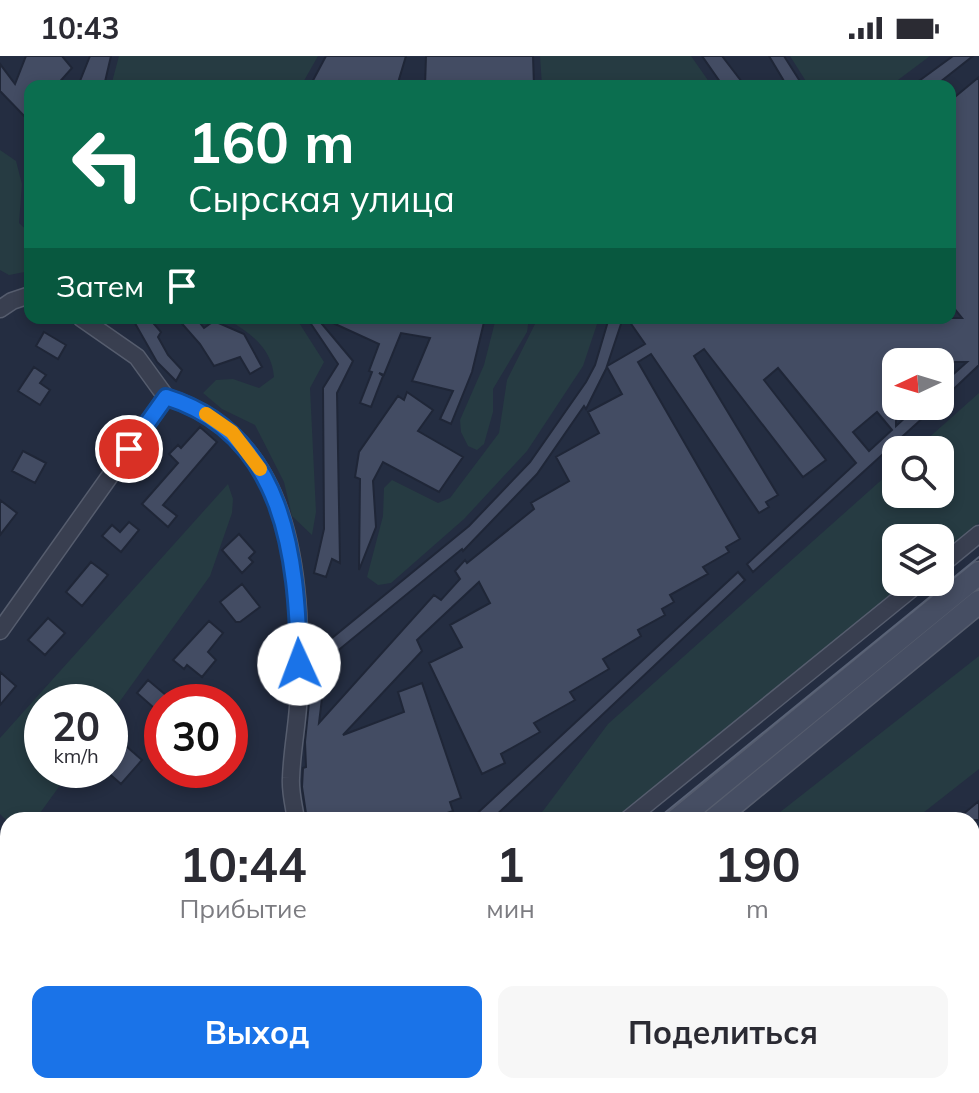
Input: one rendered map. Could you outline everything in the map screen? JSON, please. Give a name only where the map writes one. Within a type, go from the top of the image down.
[{"type":"main road","points":[[687,812],[979,573]]},
{"type":"main road","points":[[724,812],[979,602]]},
{"type":"street","points":[[0,309],[24,297]]},
{"type":"street","points":[[90,324],[137,357],[166,397],[193,405],[232,432],[273,492],[286,529],[297,601],[299,689],[290,781],[295,812]]},
{"type":"street","points":[[0,631],[166,397]]},
{"type":"street","points":[[954,555],[979,534]]},
{"type":"street","points":[[637,812],[903,596]]},
{"type":"shaded area","points":[[119,56],[318,56],[304,80],[113,80]]},
{"type":"shaded area","points":[[540,56],[691,56],[708,80],[542,80]]},
{"type":"shaded area","points":[[790,56],[930,56],[898,80],[805,80]]},
{"type":"shaded area","points":[[0,150],[16,161],[22,184],[19,223],[24,228],[24,272],[9,275],[0,270]]},
{"type":"shaded area","points":[[234,324],[300,324],[324,362],[310,388],[316,512],[312,535],[292,516],[284,482],[255,425],[222,409],[203,393],[216,380],[233,379],[259,388],[274,377],[269,357],[251,335]]},
{"type":"shaded area","points":[[494,324],[528,324],[527,332],[493,389],[493,412],[484,444],[477,450],[468,446],[461,432],[460,420],[484,365]]},
{"type":"shaded area","points":[[535,324],[597,324],[583,366],[527,451],[464,519],[391,583],[378,585],[367,577],[383,516],[384,488],[392,480],[438,503],[450,498],[499,433],[507,380]]},
{"type":"shaded area","points":[[979,393],[979,523],[954,544],[954,524],[882,524],[882,596],[890,596],[626,812],[542,812],[608,724],[882,479],[882,508],[954,508],[954,436],[931,436],[949,420],[954,420],[954,415]]},
{"type":"shaded area","points":[[228,484],[233,499],[232,513],[210,576],[128,690],[128,684],[48,684]]},
{"type":"shaded area","points":[[979,656],[979,769],[924,812],[780,812]]},
{"type":"shaded area","points":[[24,711],[24,788],[58,788],[41,812],[0,812],[0,738]]},
{"type":"building","points":[[26,56],[62,56],[72,68],[61,80],[24,80],[24,116],[0,91],[0,64],[15,84]]},
{"type":"building","points":[[90,56],[111,56],[105,80],[80,80]]},
{"type":"building","points":[[326,56],[406,56],[399,80],[313,80]]},
{"type":"building","points":[[426,56],[533,56],[534,80],[425,80]]},
{"type":"building","points":[[702,56],[722,56],[740,80],[719,80]]},
{"type":"building","points":[[769,56],[784,56],[799,80],[783,80]]},
{"type":"building","points":[[953,56],[973,56],[943,80],[920,80]]},
{"type":"building","points":[[979,77],[979,365],[954,389],[954,374],[967,362],[954,362],[954,348],[882,348],[882,418],[877,412],[853,432],[869,451],[882,439],[882,455],[753,572],[747,564],[856,463],[778,368],[764,380],[826,460],[803,477],[704,349],[694,356],[778,495],[766,502],[769,507],[759,513],[651,354],[638,362],[740,539],[726,547],[729,552],[703,567],[708,574],[670,595],[674,602],[662,609],[665,615],[638,630],[641,636],[603,659],[609,669],[570,692],[575,700],[534,723],[540,732],[501,754],[505,763],[482,774],[429,663],[462,647],[450,625],[490,603],[479,582],[417,640],[422,651],[343,735],[404,712],[398,692],[422,683],[461,798],[450,802],[453,811],[306,812],[302,787],[303,768],[306,767],[305,742],[313,663],[321,647],[469,526],[530,462],[586,382],[595,365],[607,324],[621,324],[607,366],[645,344],[631,324],[956,324],[956,318],[962,318],[956,310],[956,96]],"holes":[[[607,367],[622,394],[588,412],[599,433],[556,457],[569,481],[531,503],[534,509],[467,563],[465,560],[455,571],[460,579],[441,600],[434,595],[319,723],[326,666],[330,657],[463,551],[537,474],[584,406],[586,409]]]},
{"type":"building","points":[[135,324],[154,324],[161,332],[158,337],[168,355],[182,370],[176,381],[157,362]]},
{"type":"building","points":[[182,324],[201,324],[204,328],[210,324],[221,324],[244,334],[262,367],[250,374],[240,357],[214,366]]},
{"type":"building","points":[[311,324],[322,324],[353,361],[337,393],[340,563],[332,559],[326,577],[314,573],[324,529],[323,388],[338,364]]},
{"type":"building","points":[[335,324],[484,324],[472,372],[451,424],[440,419],[453,391],[412,381],[430,338],[401,333],[384,375],[379,373],[383,376],[371,407],[360,403],[379,344]]},
{"type":"building","points":[[44,332],[66,345],[58,359],[36,346]]},
{"type":"building","points":[[34,367],[46,375],[40,383],[50,390],[40,405],[18,391]]},
{"type":"building","points":[[407,392],[433,410],[418,431],[463,457],[439,492],[383,462],[373,481],[376,527],[359,570],[360,479],[355,477],[359,452],[398,396],[404,400]]},
{"type":"building","points":[[884,420],[896,420],[896,426],[903,420],[921,420],[903,436],[885,436],[892,430]]},
{"type":"building","points":[[200,427],[217,442],[163,505],[177,516],[168,527],[142,504],[178,463],[169,454],[178,445],[181,448]]},
{"type":"building","points":[[23,451],[46,463],[35,483],[12,471]]},
{"type":"building","points":[[0,500],[17,513],[0,535]]},
{"type":"building","points":[[129,522],[139,530],[121,552],[102,536],[112,525],[120,532]]},
{"type":"building","points":[[239,534],[255,552],[249,558],[253,562],[242,573],[222,550]]},
{"type":"building","points":[[91,562],[108,575],[82,606],[66,592]]},
{"type":"building","points":[[738,572],[745,580],[499,812],[479,812]]},
{"type":"building","points":[[242,584],[260,607],[236,622],[220,602]]},
{"type":"building","points":[[48,618],[65,633],[45,655],[28,640]]},
{"type":"building","points":[[209,621],[223,633],[208,652],[216,660],[202,677],[187,665],[184,669],[173,660]]},
{"type":"building","points":[[0,672],[16,686],[0,705]]},
{"type":"building","points":[[144,685],[144,699],[137,693]]},
{"type":"building","points":[[128,748],[142,760],[128,776]]},
{"type":"building","points":[[979,801],[979,812],[966,812]]},
{"type":"tram line","points":[[666,812],[979,557]]},
{"type":"slow traffic","points":[[206,414],[232,432],[260,469]]},
{"type":"route","points":[[129,449],[166,397],[193,405],[232,432],[273,492],[286,529],[297,601],[299,664]]}]
